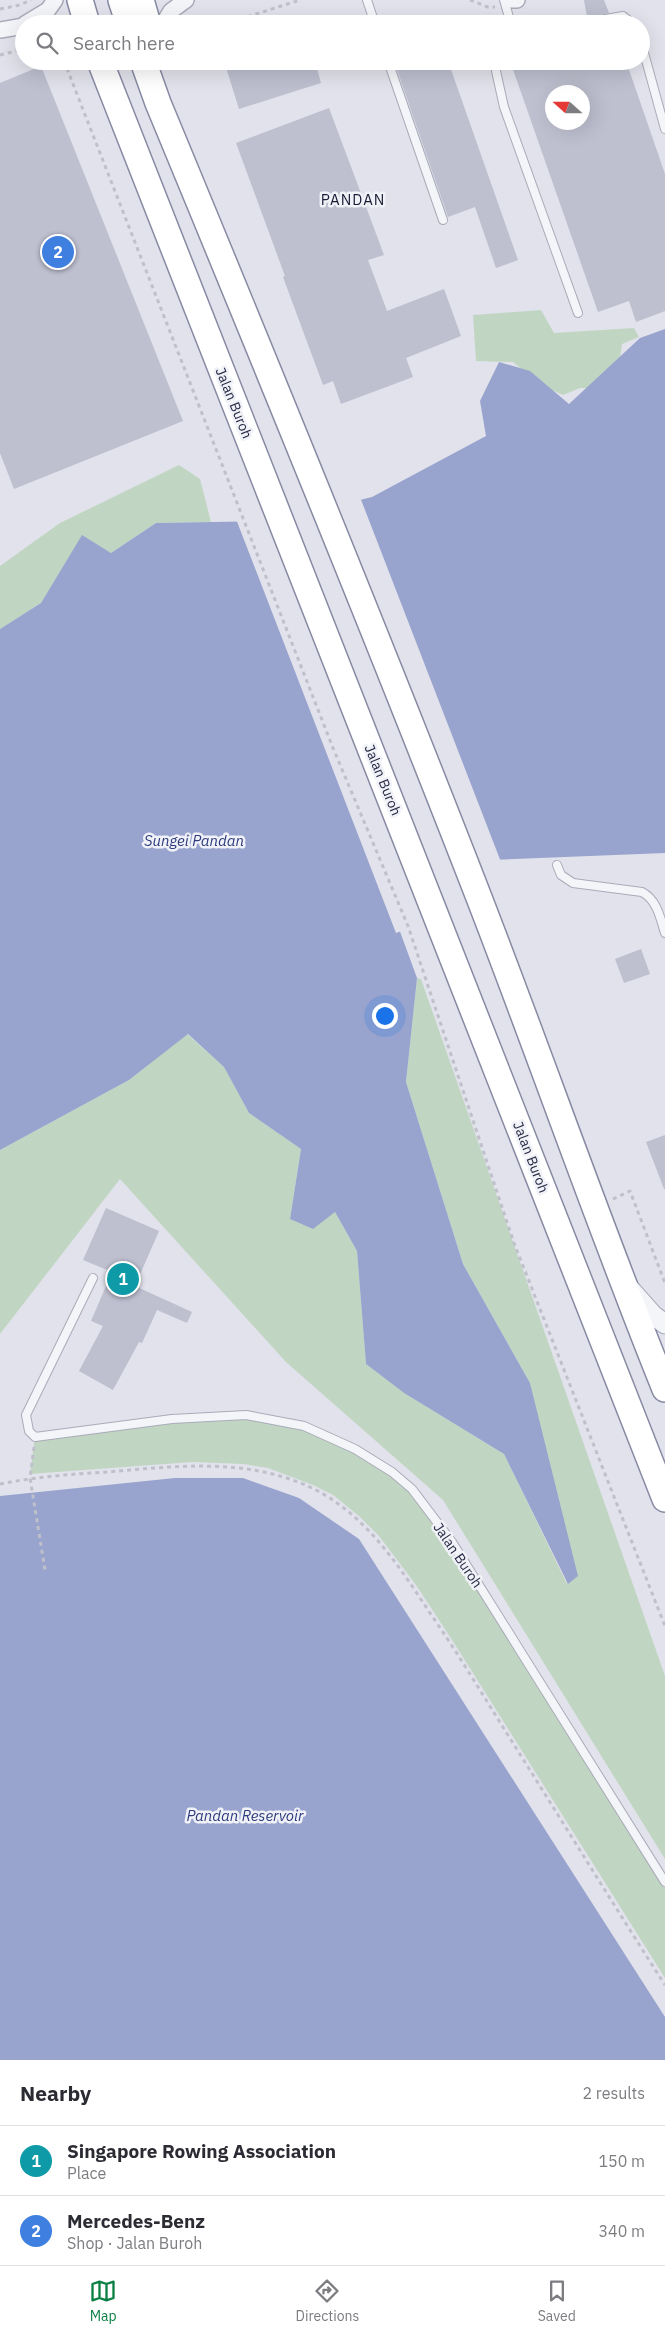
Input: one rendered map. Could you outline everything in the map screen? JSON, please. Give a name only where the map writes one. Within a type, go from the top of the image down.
[{"type":"highway","points":[[80,0],[84,15]]},
{"type":"highway","points":[[120,0],[126,15]]},
{"type":"highway","points":[[141,0],[145,15]]},
{"type":"highway","name":"Jalan Buroh","points":[[104,70],[665,1499]]},
{"type":"highway","points":[[145,70],[271,376],[478,893],[550,1083],[618,1274],[665,1390]]},
{"type":"highway","points":[[158,103],[166,92],[161,70]]},
{"type":"street","points":[[40,15],[48,10],[55,0]]},
{"type":"street","points":[[169,15],[186,0]]},
{"type":"street","points":[[0,30],[15,27]]},
{"type":"street","points":[[618,1274],[648,1310],[665,1324]]},
{"type":"lane","points":[[367,0],[372,15]]},
{"type":"lane","points":[[509,2],[510,15]]},
{"type":"lane","points":[[391,70],[442,220]]},
{"type":"lane","points":[[496,70],[504,107],[578,313]]},
{"type":"lane","points":[[649,70],[665,129]]},
{"type":"lane","points":[[557,865],[561,875],[573,884],[642,892],[649,895],[654,902],[665,933]]},
{"type":"lane","points":[[35,1437],[29,1431],[26,1416],[93,1278]]},
{"type":"lane","name":"Jalan Buroh","points":[[35,1437],[172,1419],[246,1415],[304,1426],[355,1449],[392,1472],[412,1489],[452,1542],[665,1882]]},
{"type":"path","points":[[0,10],[20,6],[32,0]]},
{"type":"path","points":[[252,15],[300,0]]},
{"type":"path","points":[[470,0],[488,7],[509,2]]},
{"type":"path","points":[[0,55],[15,51]]},
{"type":"path","points":[[68,70],[334,748],[408,926],[514,1243],[665,1626]]},
{"type":"path","points":[[594,1209],[630,1191],[665,1282]]},
{"type":"path","points":[[35,1437],[30,1478],[44,1570]]},
{"type":"path","points":[[0,1484],[30,1478],[192,1466],[242,1468],[267,1472],[312,1488],[331,1498],[357,1518],[387,1552],[451,1644],[665,1985]]},
{"type":"green space","points":[[541,310],[554,333],[634,328],[639,337],[622,344],[618,373],[606,388],[580,388],[563,395],[541,385],[513,362],[476,361],[473,315]]},
{"type":"green space","points":[[179,465],[200,479],[211,522],[156,523],[111,553],[82,536],[41,603],[0,629],[0,566],[60,523]]},
{"type":"green space","points":[[417,978],[421,979],[665,1676],[665,1859],[443,1500],[286,1362],[120,1179],[0,1334],[0,1150],[129,1080],[187,1034],[224,1067],[249,1113],[301,1149],[290,1219],[335,1212],[357,1251],[366,1364],[404,1393],[504,1454],[567,1584],[530,1383],[463,1264],[406,1082]]},
{"type":"green space","points":[[246,1415],[304,1426],[355,1449],[412,1489],[452,1542],[665,1882],[665,1978],[416,1585],[379,1536],[359,1516],[333,1495],[313,1485],[268,1468],[243,1464],[192,1462],[30,1474],[35,1437]]},
{"type":"water","name":"Sungei Pandan","points":[[665,329],[665,853],[412,863],[391,907],[417,978],[406,1082],[463,1264],[530,1383],[578,1576],[568,1584],[504,1454],[404,1393],[366,1364],[357,1251],[335,1212],[313,1229],[290,1219],[301,1149],[249,1113],[224,1067],[188,1034],[129,1080],[0,1150],[0,629],[41,603],[82,535],[111,553],[156,523],[276,521],[372,497],[486,436],[480,401],[499,362],[530,371],[569,404],[640,338]]},
{"type":"water","name":"Pandan Reservoir","points":[[175,1478],[243,1478],[299,1498],[359,1539],[665,2017],[665,2060],[0,2060],[0,1496]]},
{"type":"pier","points":[[360,497],[501,862],[413,866],[393,907],[402,931],[396,933],[236,519],[276,519]]},
{"type":"building","points":[[584,0],[604,0],[609,13],[587,15]]},
{"type":"building","points":[[31,70],[43,70],[183,421],[14,489],[0,453],[0,83]]},
{"type":"building","points":[[227,70],[317,70],[321,83],[239,109]]},
{"type":"building","points":[[397,70],[451,70],[518,260],[496,268],[475,207],[448,217]]},
{"type":"building","points":[[513,70],[629,70],[665,174],[665,311],[636,322],[629,301],[598,312]]},
{"type":"building","points":[[329,108],[384,255],[368,260],[387,311],[444,289],[461,336],[406,358],[413,377],[341,404],[333,381],[323,385],[236,143]]},
{"type":"building","points":[[641,949],[650,974],[624,983],[615,959]]},
{"type":"building","points":[[665,1135],[665,1189],[664,1189],[646,1142]]},
{"type":"building","points":[[106,1208],[159,1231],[135,1286],[192,1312],[187,1323],[157,1310],[142,1343],[139,1342],[113,1390],[79,1371],[103,1326],[91,1321],[112,1272],[83,1260]]},
{"type":"place","name":"Mercedes-Benz","points":[[58,252]]},
{"type":"place","name":"Singapore Rowing Association","points":[[123,1279]]},
{"type":"district","name":"PANDAN","points":[[353,199]]}]
